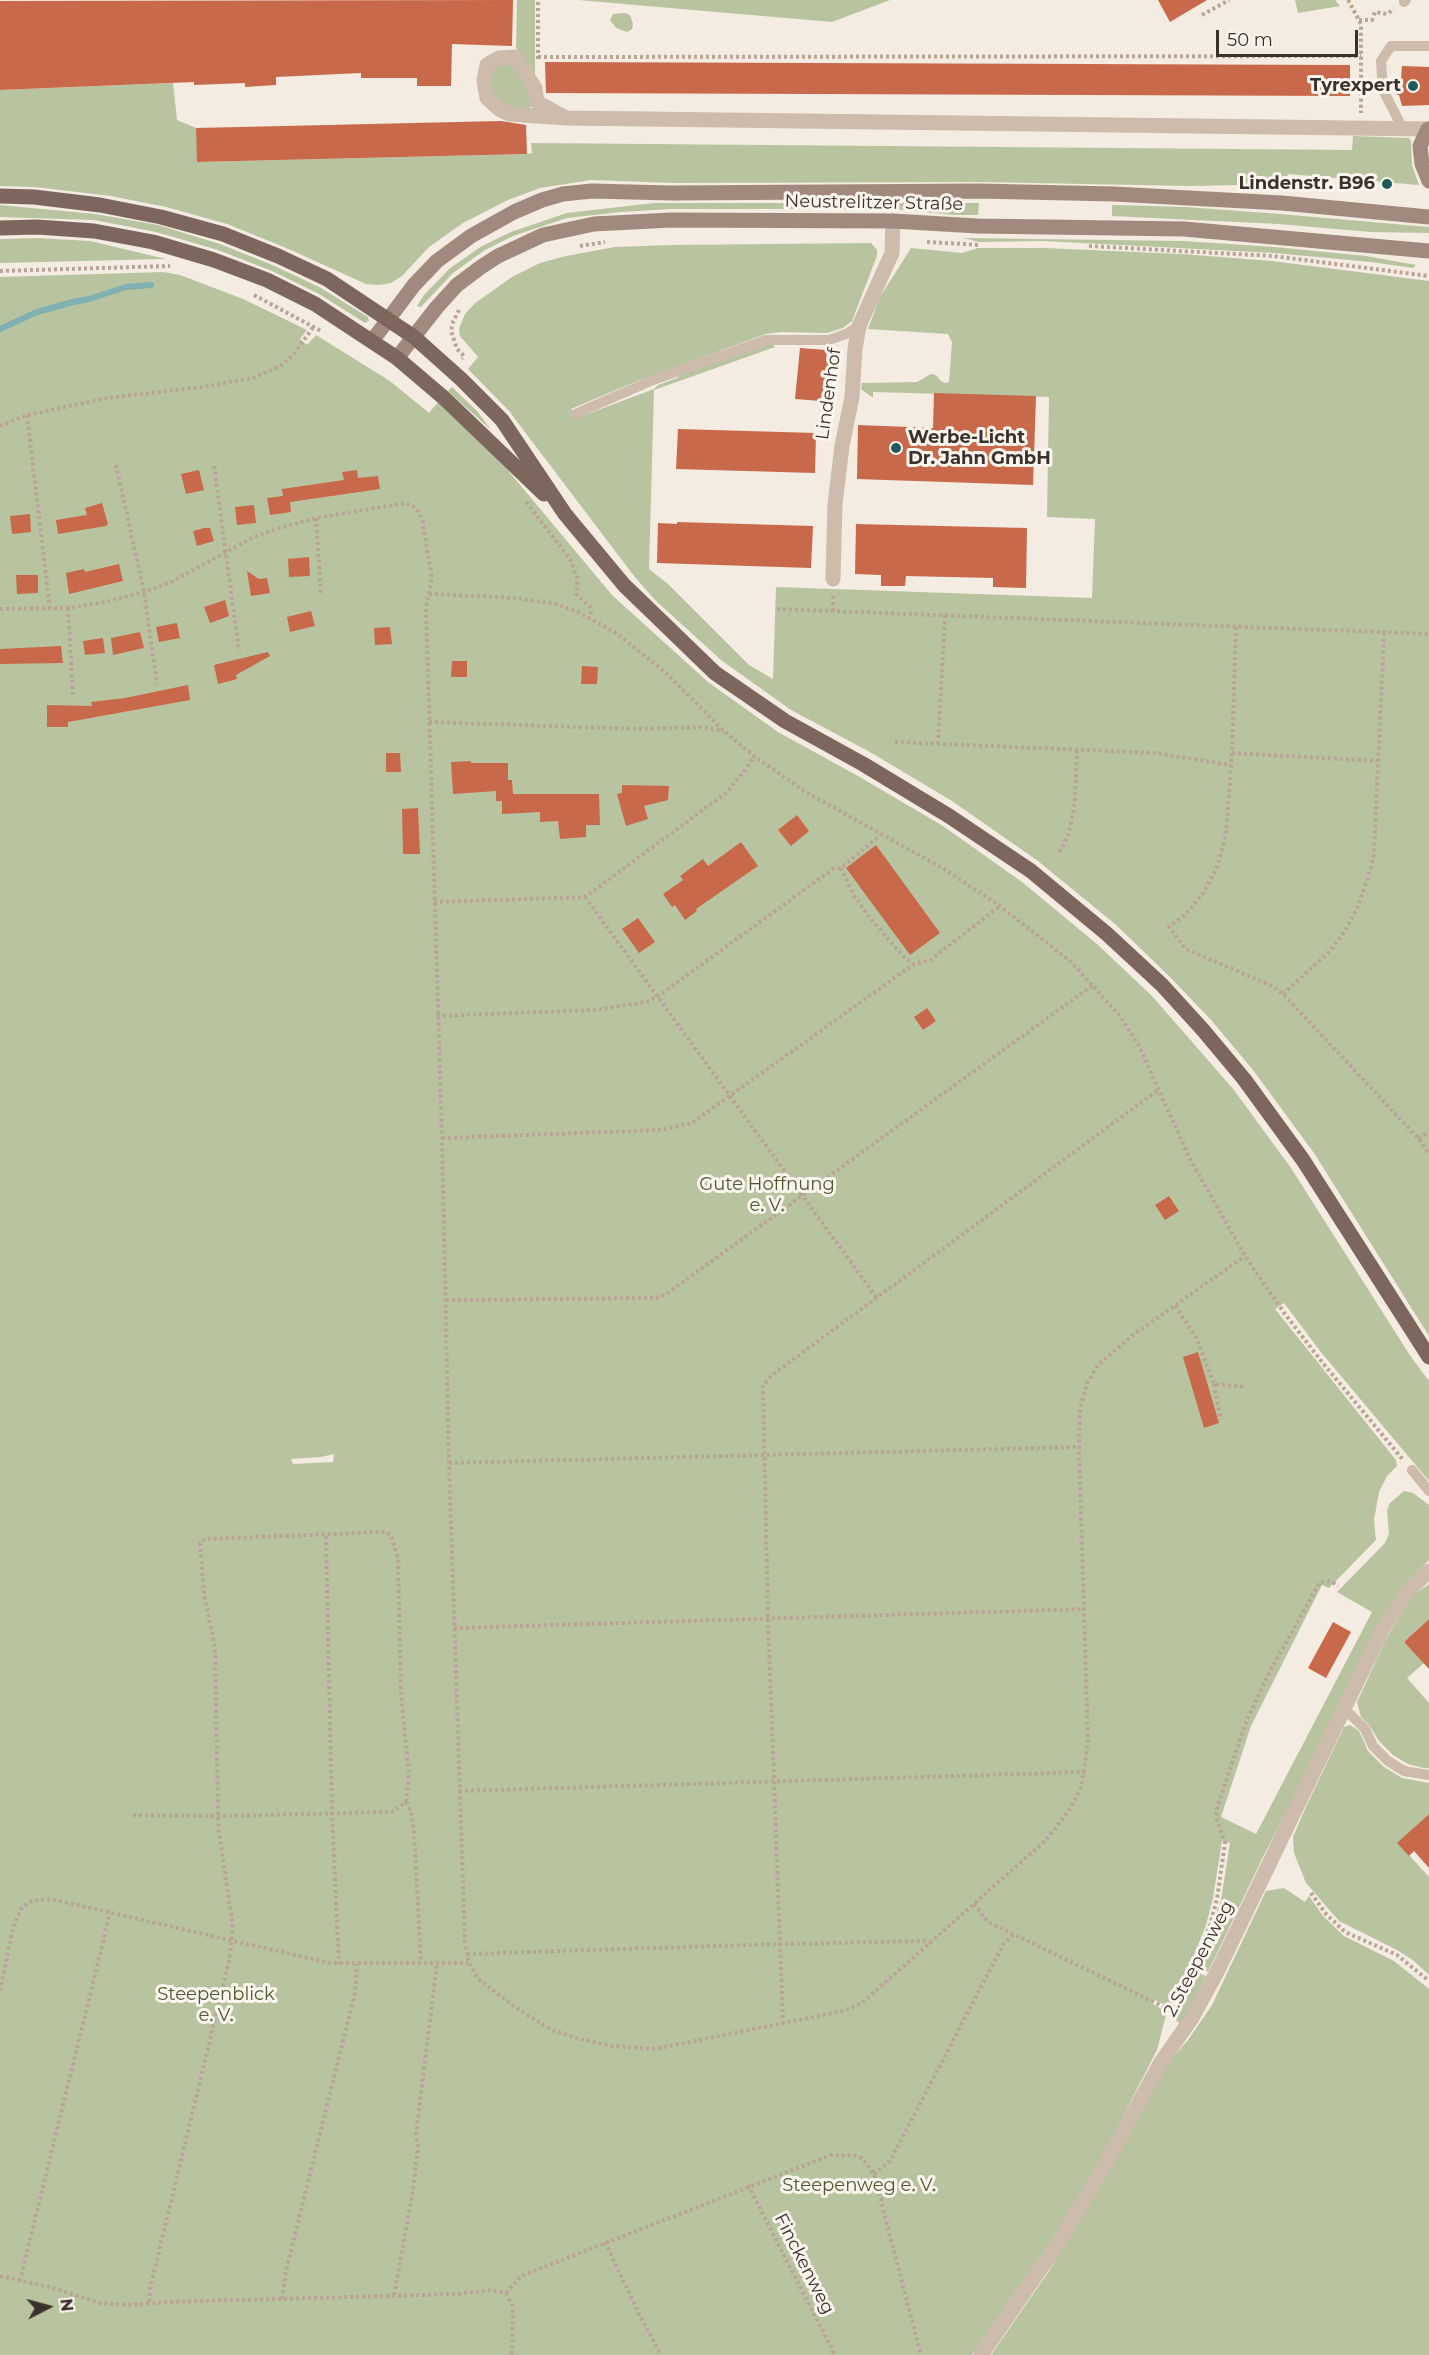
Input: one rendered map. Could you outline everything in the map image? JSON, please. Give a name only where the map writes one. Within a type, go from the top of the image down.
[{"type":"main road","points":[[1429,129],[1420,146],[1422,164],[1429,181]]},
{"type":"main road","name":"Neustrelitzer Straße","points":[[372,341],[414,285],[437,261],[471,236],[513,212],[563,194],[621,191],[671,193],[978,191],[1114,194],[1282,203],[1429,218]]},
{"type":"main road","points":[[0,196],[34,197],[100,205],[162,217],[223,234],[327,279],[414,337],[462,379],[502,420],[565,514],[631,593],[716,673],[785,721],[939,810],[1031,871],[1107,934],[1162,985],[1244,1079],[1303,1160],[1429,1357]]},
{"type":"main road","name":"Neustrelitzer Straße","points":[[398,358],[450,292],[481,267],[519,245],[563,230],[594,224],[671,220],[893,221],[977,226],[1184,229],[1429,251]]},
{"type":"main road","points":[[0,228],[37,227],[94,231],[153,242],[214,260],[267,280],[315,304],[398,358],[444,398],[565,514]]},
{"type":"street","points":[[566,118],[537,102],[535,88],[515,57],[499,58],[488,65],[484,81],[487,98],[500,109],[509,114],[566,118],[1429,129]]},
{"type":"street","name":"Lindenhof","points":[[833,584],[836,504],[842,446],[852,397],[855,349],[859,326],[892,253],[893,221]]},
{"type":"street","name":"2.Steepenweg","points":[[981,2355],[1059,2242],[1107,2161],[1161,2062],[1182,2033],[1217,1972],[1382,1630],[1408,1591],[1429,1570]]},
{"type":"lane","points":[[1403,129],[1383,90],[1381,62],[1391,46],[1429,46]]},
{"type":"lane","points":[[575,414],[653,380],[766,340],[829,340],[859,326]]},
{"type":"lane","points":[[1412,1470],[1429,1491]]},
{"type":"lane","points":[[1343,1712],[1351,1715],[1365,1729],[1373,1746],[1388,1761],[1404,1771],[1429,1775]]},
{"type":"path","points":[[538,0],[538,68]]},
{"type":"path","points":[[1202,15],[1229,0]]},
{"type":"path","points":[[1348,0],[1361,24],[1361,128]]},
{"type":"path","points":[[1359,20],[1372,20],[1375,12],[1387,14]]},
{"type":"path","points":[[538,57],[1361,56]]},
{"type":"path","points":[[893,238],[978,245]]},
{"type":"path","points":[[573,248],[615,240]]},
{"type":"path","points":[[1081,246],[1273,256],[1429,276]]},
{"type":"path","points":[[0,271],[164,265],[173,267]]},
{"type":"path","points":[[247,291],[324,333]]},
{"type":"path","points":[[464,304],[453,322],[451,331],[457,349],[464,356]]},
{"type":"path","points":[[0,426],[27,416],[108,398],[202,387],[266,374],[287,360],[304,342],[314,326]]},
{"type":"path","points":[[27,416],[50,609]]},
{"type":"path","points":[[116,465],[144,592],[157,684]]},
{"type":"path","points":[[214,466],[239,651]]},
{"type":"path","points":[[525,502],[570,559],[579,580],[577,596],[590,607],[589,618]]},
{"type":"path","points":[[0,609],[68,608],[144,592],[171,582],[226,551],[273,530],[316,518],[395,504],[411,505],[422,519],[432,566],[426,607],[454,1628],[467,1954],[478,1979],[491,1991],[552,2030],[611,2046],[655,2049],[843,2011],[862,2003],[1046,1840],[1068,1812],[1081,1788],[1088,1744],[1078,1447],[1080,1408],[1088,1383],[1098,1365],[1133,1335],[1245,1256]]},
{"type":"path","points":[[316,518],[321,596]]},
{"type":"path","points":[[833,584],[833,611]]},
{"type":"path","points":[[429,594],[556,604],[616,633],[667,674],[754,756],[804,791],[944,869],[1000,906],[1070,962],[1120,1016],[1139,1046],[1190,1159],[1245,1256],[1322,1362],[1412,1470]]},
{"type":"path","points":[[68,608],[73,696]]},
{"type":"path","points":[[777,609],[1429,634]]},
{"type":"path","points":[[938,744],[945,615]]},
{"type":"path","points":[[1236,627],[1232,753],[1226,835],[1217,867],[1203,894],[1186,914],[1169,927],[1177,940],[1196,955],[1272,986],[1283,994],[1419,1139],[1429,1154]]},
{"type":"path","points":[[1283,994],[1331,950],[1346,929],[1363,893],[1374,853],[1384,634]]},
{"type":"path","points":[[429,722],[642,729],[701,727],[724,730]]},
{"type":"path","points":[[895,742],[1155,753],[1231,765]]},
{"type":"path","points":[[1059,852],[1068,836],[1072,818],[1077,750]]},
{"type":"path","points":[[1232,753],[1377,760]]},
{"type":"path","points":[[434,902],[585,897],[726,793],[754,756]]},
{"type":"path","points":[[437,1016],[594,1010],[627,1007],[646,1002],[657,997],[833,869],[841,867],[882,834]]},
{"type":"path","points":[[841,867],[853,894],[869,917],[903,956],[914,964]]},
{"type":"path","points":[[585,897],[877,1298]]},
{"type":"path","points":[[442,1138],[662,1130],[692,1123],[914,964],[930,960],[1000,906]]},
{"type":"path","points":[[446,1300],[657,1298],[665,1295],[1093,985]]},
{"type":"path","points":[[783,2024],[762,1391],[767,1380],[1158,1090]]},
{"type":"path","points":[[1419,1139],[1429,1131]]},
{"type":"path","points":[[1175,1306],[1202,1352],[1214,1384],[1221,1420]]},
{"type":"path","points":[[1214,1384],[1245,1387]]},
{"type":"path","points":[[449,1463],[1078,1447]]},
{"type":"path","points":[[149,2303],[150,2289],[230,1961],[232,1942],[232,1916],[218,1816],[215,1647],[204,1594],[200,1543],[205,1539],[385,1532],[391,1535],[398,1558],[401,1693],[409,1777],[406,1802],[411,1811],[414,1832],[421,1962]]},
{"type":"path","points":[[326,1536],[332,1813],[339,1964]]},
{"type":"path","points":[[1169,2013],[1179,2000],[1195,1968],[1212,1917],[1225,1843],[1216,1817],[1217,1808],[1246,1722],[1271,1669],[1320,1582],[1331,1581],[1338,1586]]},
{"type":"path","points":[[454,1628],[1085,1609]]},
{"type":"path","points":[[459,1791],[1085,1772]]},
{"type":"path","points":[[133,1815],[218,1816],[392,1812],[406,1802]]},
{"type":"path","points":[[1311,1893],[1326,1914],[1345,1932],[1397,1954],[1429,1981]]},
{"type":"path","points":[[0,1991],[13,1928],[21,1909],[29,1902],[51,1899],[232,1942],[339,1964],[469,1963]]},
{"type":"path","points":[[974,1904],[988,1922],[1166,2008],[1170,2020],[1182,2033]]},
{"type":"path","points":[[20,2281],[110,1913]]},
{"type":"path","points":[[874,2174],[890,2161],[1004,1943],[1013,1935]]},
{"type":"path","points":[[467,1954],[779,1944],[925,1941],[931,1943]]},
{"type":"path","points":[[394,2295],[413,2190],[418,2146],[416,2136],[437,1963]]},
{"type":"path","points":[[282,2300],[286,2271],[355,1993],[357,1964]]},
{"type":"path","points":[[506,2292],[521,2276],[748,2185],[831,2155],[844,2153],[862,2158],[874,2174],[921,2355]]},
{"type":"path","name":"Finckenweg","points":[[748,2185],[835,2355]]},
{"type":"path","points":[[605,2242],[661,2355]]},
{"type":"path","points":[[0,2276],[100,2303],[129,2305],[457,2294],[491,2290],[506,2292]]},
{"type":"path","points":[[506,2292],[513,2307],[512,2355]]},
{"type":"green space","points":[[517,0],[535,0],[535,77],[516,48]]},
{"type":"green space","points":[[578,0],[890,0],[832,22]]},
{"type":"green space","points":[[1295,0],[1335,0],[1340,6],[1298,13]]},
{"type":"green space","points":[[613,14],[630,15],[633,24],[632,29],[627,32],[616,28],[610,20]]},
{"type":"green space","points":[[501,65],[516,68],[530,89],[533,103],[531,107],[510,109],[492,95],[490,82],[493,69]]},
{"type":"green space","points":[[173,83],[177,120],[196,128],[198,162],[527,154],[532,153],[531,143],[1352,150],[1353,136],[1409,138],[1412,165],[1419,185],[1288,174],[1287,184],[1192,186],[979,182],[673,183],[591,180],[540,188],[508,200],[463,223],[429,247],[402,276],[391,283],[379,285],[366,284],[227,224],[166,207],[111,196],[35,187],[0,186],[0,90]]},
{"type":"green space","points":[[654,203],[979,203],[978,215],[896,209],[670,209],[567,218],[513,236],[485,250],[453,273],[421,307],[417,306],[424,295],[449,269],[482,246],[511,232],[567,213]]},
{"type":"green space","points":[[0,205],[95,214],[158,225],[220,244],[321,288],[368,317],[369,321],[365,323],[319,294],[272,271],[218,250],[156,232],[94,220],[0,217]]},
{"type":"green space","points":[[1112,205],[1186,207],[1429,227],[1429,233],[1370,232],[1279,224],[1112,216]]},
{"type":"green space","points":[[37,238],[90,241],[166,259],[0,263],[0,239]]},
{"type":"green space","points":[[963,238],[1183,241],[1366,256],[1416,265],[1413,268],[1274,253],[1044,241],[979,242]]},
{"type":"green space","points":[[871,243],[877,250],[877,256],[852,321],[843,328],[827,333],[766,334],[640,380],[571,409],[574,419],[654,389],[681,374],[763,345],[775,347],[654,390],[649,569],[668,584],[749,665],[773,679],[776,587],[1092,598],[1095,519],[1047,517],[1049,397],[873,392],[873,398],[861,389],[862,383],[917,382],[931,374],[936,375],[945,383],[949,382],[952,342],[948,334],[868,329],[880,297],[911,248],[962,253],[978,248],[1044,248],[1182,254],[1272,261],[1429,281],[1429,1336],[1314,1153],[1253,1070],[1212,1021],[1169,976],[1115,924],[1038,861],[952,801],[870,752],[791,710],[721,660],[655,600],[634,576],[509,411],[468,369],[478,357],[460,336],[459,329],[465,314],[474,304],[512,277],[540,263],[615,247]]},
{"type":"green space","points":[[163,272],[180,275],[243,299],[307,330],[300,339],[307,345],[316,335],[390,381],[429,413],[438,402],[506,468],[612,595],[708,682],[778,732],[943,826],[1022,882],[1097,944],[1152,996],[1234,1090],[1291,1168],[1411,1357],[1429,1381],[1429,1481],[1320,1351],[1284,1303],[1275,1309],[1396,1460],[1397,1466],[1387,1476],[1379,1492],[1374,1520],[1376,1540],[1329,1588],[1322,1585],[1251,1726],[1221,1817],[1256,1834],[1372,1612],[1337,1592],[1385,1543],[1389,1534],[1387,1510],[1390,1503],[1404,1491],[1413,1493],[1429,1505],[1429,1560],[1403,1586],[1261,1861],[1208,1972],[1197,1967],[1221,1900],[1230,1843],[1222,1841],[1213,1898],[1206,1925],[1190,1966],[1171,2006],[1153,1999],[1151,2003],[1165,2011],[1166,2015],[1157,2050],[1101,2159],[1053,2238],[972,2355],[0,2355],[0,277]],"holes":[[[334,1454],[333,1462],[293,1464],[291,1459]]]},
{"type":"green space","points":[[452,387],[478,412],[491,430],[448,391]]},
{"type":"green space","points":[[1429,1584],[1429,1619],[1404,1642],[1424,1663],[1407,1678],[1429,1703],[1429,1768],[1423,1768],[1408,1764],[1393,1755],[1379,1741],[1361,1717],[1357,1702],[1386,1639],[1413,1595]]},
{"type":"green space","points":[[1350,1725],[1359,1731],[1368,1751],[1384,1767],[1402,1778],[1429,1783],[1429,1814],[1398,1843],[1429,1877],[1429,1975],[1397,1950],[1339,1921],[1306,1883],[1294,1853],[1293,1837],[1305,1809],[1344,1727]]},
{"type":"green space","points":[[1284,1888],[1305,1902],[1309,1896],[1323,1916],[1344,1936],[1394,1961],[1429,1989],[1429,2355],[991,2355],[1049,2271],[1112,2166],[1165,2066],[1188,2040],[1212,2005],[1266,1891]]},
{"type":"green space","points":[[1195,1971],[1206,1976],[1187,2015],[1182,2023],[1179,2023],[1174,2015]]},
{"type":"building","points":[[513,0],[512,46],[452,44],[451,86],[417,86],[417,78],[361,78],[361,73],[276,77],[276,85],[245,87],[245,83],[194,85],[194,82],[0,90],[0,1]]},
{"type":"building","points":[[1158,0],[1207,0],[1170,22]]},
{"type":"building","points":[[545,62],[1350,65],[1350,96],[546,93]]},
{"type":"building","name":"Tyrexpert","points":[[1402,66],[1429,67],[1429,105],[1402,106],[1399,95],[1397,95],[1397,78],[1401,78]]},
{"type":"building","points":[[501,121],[526,125],[527,154],[197,162],[196,128]]},
{"type":"building","points":[[800,348],[827,350],[826,361],[833,362],[830,393],[822,392],[821,401],[795,399]]},
{"type":"building","points":[[934,393],[1036,396],[1033,485],[857,479],[858,425],[933,428]]},
{"type":"building","points":[[678,429],[816,433],[815,473],[676,469]]},
{"type":"building","points":[[199,470],[204,490],[186,494],[181,474]]},
{"type":"building","points":[[357,470],[358,478],[378,476],[380,489],[290,502],[291,512],[270,515],[267,498],[283,496],[282,489],[344,480],[342,472]]},
{"type":"building","points":[[102,503],[108,524],[106,526],[58,534],[56,520],[87,515],[85,508]]},
{"type":"building","points":[[254,505],[256,523],[237,525],[235,507]]},
{"type":"building","points":[[30,514],[31,532],[12,534],[10,516]]},
{"type":"building","points":[[677,522],[813,526],[811,568],[657,563],[658,523],[677,524]]},
{"type":"building","points":[[856,524],[1027,528],[1026,588],[993,587],[993,578],[906,576],[905,586],[881,586],[881,575],[855,574]]},
{"type":"building","points":[[210,528],[214,541],[197,546],[193,531]]},
{"type":"building","points":[[309,557],[310,576],[289,577],[288,559]]},
{"type":"building","points":[[119,564],[123,581],[69,594],[66,573],[84,569],[85,572]]},
{"type":"building","points":[[247,571],[259,579],[267,578],[270,593],[251,596]]},
{"type":"building","points":[[16,575],[38,575],[38,593],[17,594]]},
{"type":"building","points":[[225,600],[229,616],[210,623],[204,607]]},
{"type":"building","points":[[311,611],[315,626],[290,632],[287,617]]},
{"type":"building","points":[[177,623],[180,638],[159,642],[156,627]]},
{"type":"building","points":[[390,627],[392,644],[375,645],[374,628]]},
{"type":"building","points":[[140,632],[144,648],[113,655],[111,638]]},
{"type":"building","points":[[103,638],[105,653],[85,655],[83,641]]},
{"type":"building","points":[[61,646],[63,663],[0,664],[0,649]]},
{"type":"building","points":[[268,652],[270,656],[236,675],[237,679],[218,684],[214,665]]},
{"type":"building","points":[[452,661],[467,661],[467,677],[451,677]]},
{"type":"building","points":[[582,666],[598,667],[597,684],[581,684]]},
{"type":"building","points":[[188,685],[190,700],[68,722],[68,727],[47,727],[47,705],[92,706],[91,702],[125,698]]},
{"type":"building","points":[[386,753],[400,753],[401,772],[386,772]]},
{"type":"building","points":[[471,761],[471,763],[508,763],[508,780],[512,780],[513,794],[599,794],[600,825],[586,825],[586,837],[560,839],[558,821],[540,822],[540,812],[502,814],[502,801],[496,801],[496,791],[453,794],[451,762]]},
{"type":"building","points":[[622,785],[669,786],[668,800],[644,806],[648,819],[626,826],[617,794],[622,793]]},
{"type":"building","points":[[418,808],[420,854],[403,854],[402,809]]},
{"type":"building","points":[[797,815],[809,831],[791,846],[778,830]]},
{"type":"building","points":[[741,842],[758,866],[696,909],[697,911],[685,920],[675,905],[672,907],[663,894],[683,880],[680,876],[703,859],[708,866]]},
{"type":"building","points":[[876,845],[940,933],[910,955],[846,868]]},
{"type":"building","points":[[638,918],[655,942],[639,953],[622,929]]},
{"type":"building","points":[[927,1008],[936,1021],[923,1030],[914,1017]]},
{"type":"building","points":[[1169,1196],[1179,1211],[1165,1220],[1155,1205]]},
{"type":"building","points":[[1198,1352],[1219,1423],[1204,1428],[1183,1357]]},
{"type":"building","points":[[1429,1619],[1429,1669],[1404,1642]]},
{"type":"building","points":[[1333,1622],[1351,1632],[1326,1678],[1308,1668]]},
{"type":"building","points":[[1429,1814],[1429,1868],[1414,1851],[1409,1856],[1397,1843]]},
{"type":"waterway","points":[[0,329],[37,312],[126,287],[151,285]]},
{"type":"place","name":"Tyrexpert","points":[[1413,86]]},
{"type":"place","name":"Lindenstr. B96","points":[[1387,184]]},
{"type":"place","name":"Werbe-Licht Dr. Jahn GmbH","points":[[896,448]]},
{"type":"park label","name":"Gute Hoffnung e. V.","points":[[767,1195]]},
{"type":"park label","name":"Steepenblick e. V.","points":[[216,2005]]},
{"type":"park label","name":"Steepenweg e. V.","points":[[859,2186]]}]
